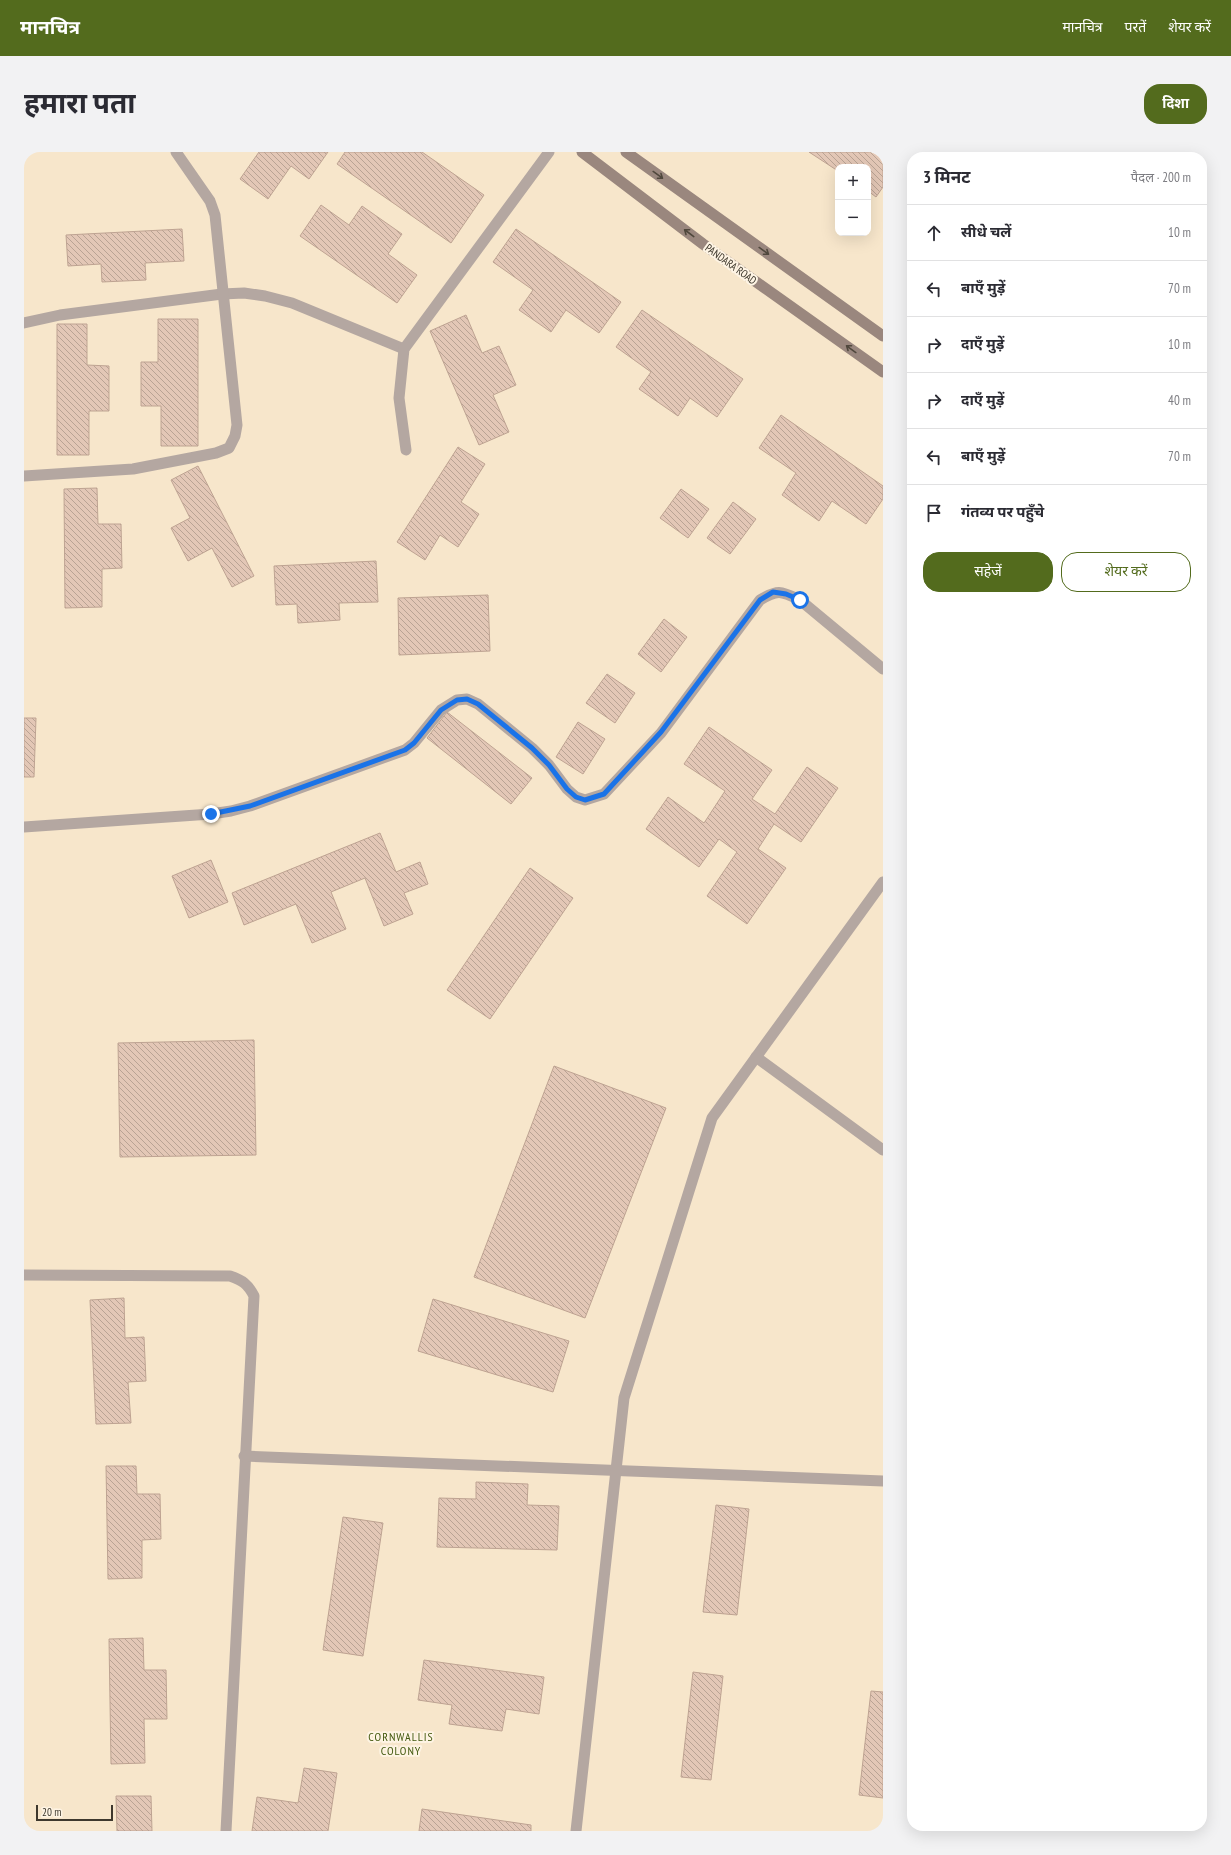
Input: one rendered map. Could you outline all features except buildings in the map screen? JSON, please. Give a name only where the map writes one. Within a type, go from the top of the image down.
[{"type":"main road","name":"PANDARA ROAD","points":[[582,152],[703,244],[883,372]]},
{"type":"main road","points":[[626,152],[883,336]]},
{"type":"street","points":[[24,476],[132,470],[216,453],[229,448],[235,436],[237,425],[222,294],[218,227],[210,201],[176,152]]},
{"type":"street","points":[[406,450],[399,398],[404,349],[549,152]]},
{"type":"street","points":[[24,323],[60,315],[222,294],[258,295],[292,302],[404,349]]},
{"type":"street","points":[[24,827],[211,814],[250,806],[405,750],[414,743],[441,710],[457,700],[467,699],[478,704],[532,748],[549,765],[567,789],[576,797],[585,800],[604,794],[661,732],[760,600],[773,592],[786,594],[800,600],[883,669]]},
{"type":"street","points":[[576,1831],[624,1398],[712,1118],[883,882]]},
{"type":"street","points":[[756,1057],[883,1150]]},
{"type":"street","points":[[24,1275],[230,1276],[240,1279],[249,1286],[254,1296],[244,1456],[226,1831]]},
{"type":"street","points":[[244,1456],[883,1481]]},
{"type":"district","name":"CORNWALLIS COLONY","points":[[401,1743]]},
{"type":"route","points":[[211,814],[250,806],[405,750],[414,743],[441,710],[457,700],[467,699],[478,704],[532,748],[549,765],[567,789],[576,797],[585,800],[604,794],[661,732],[760,600],[773,592],[786,594],[800,600]]}]
